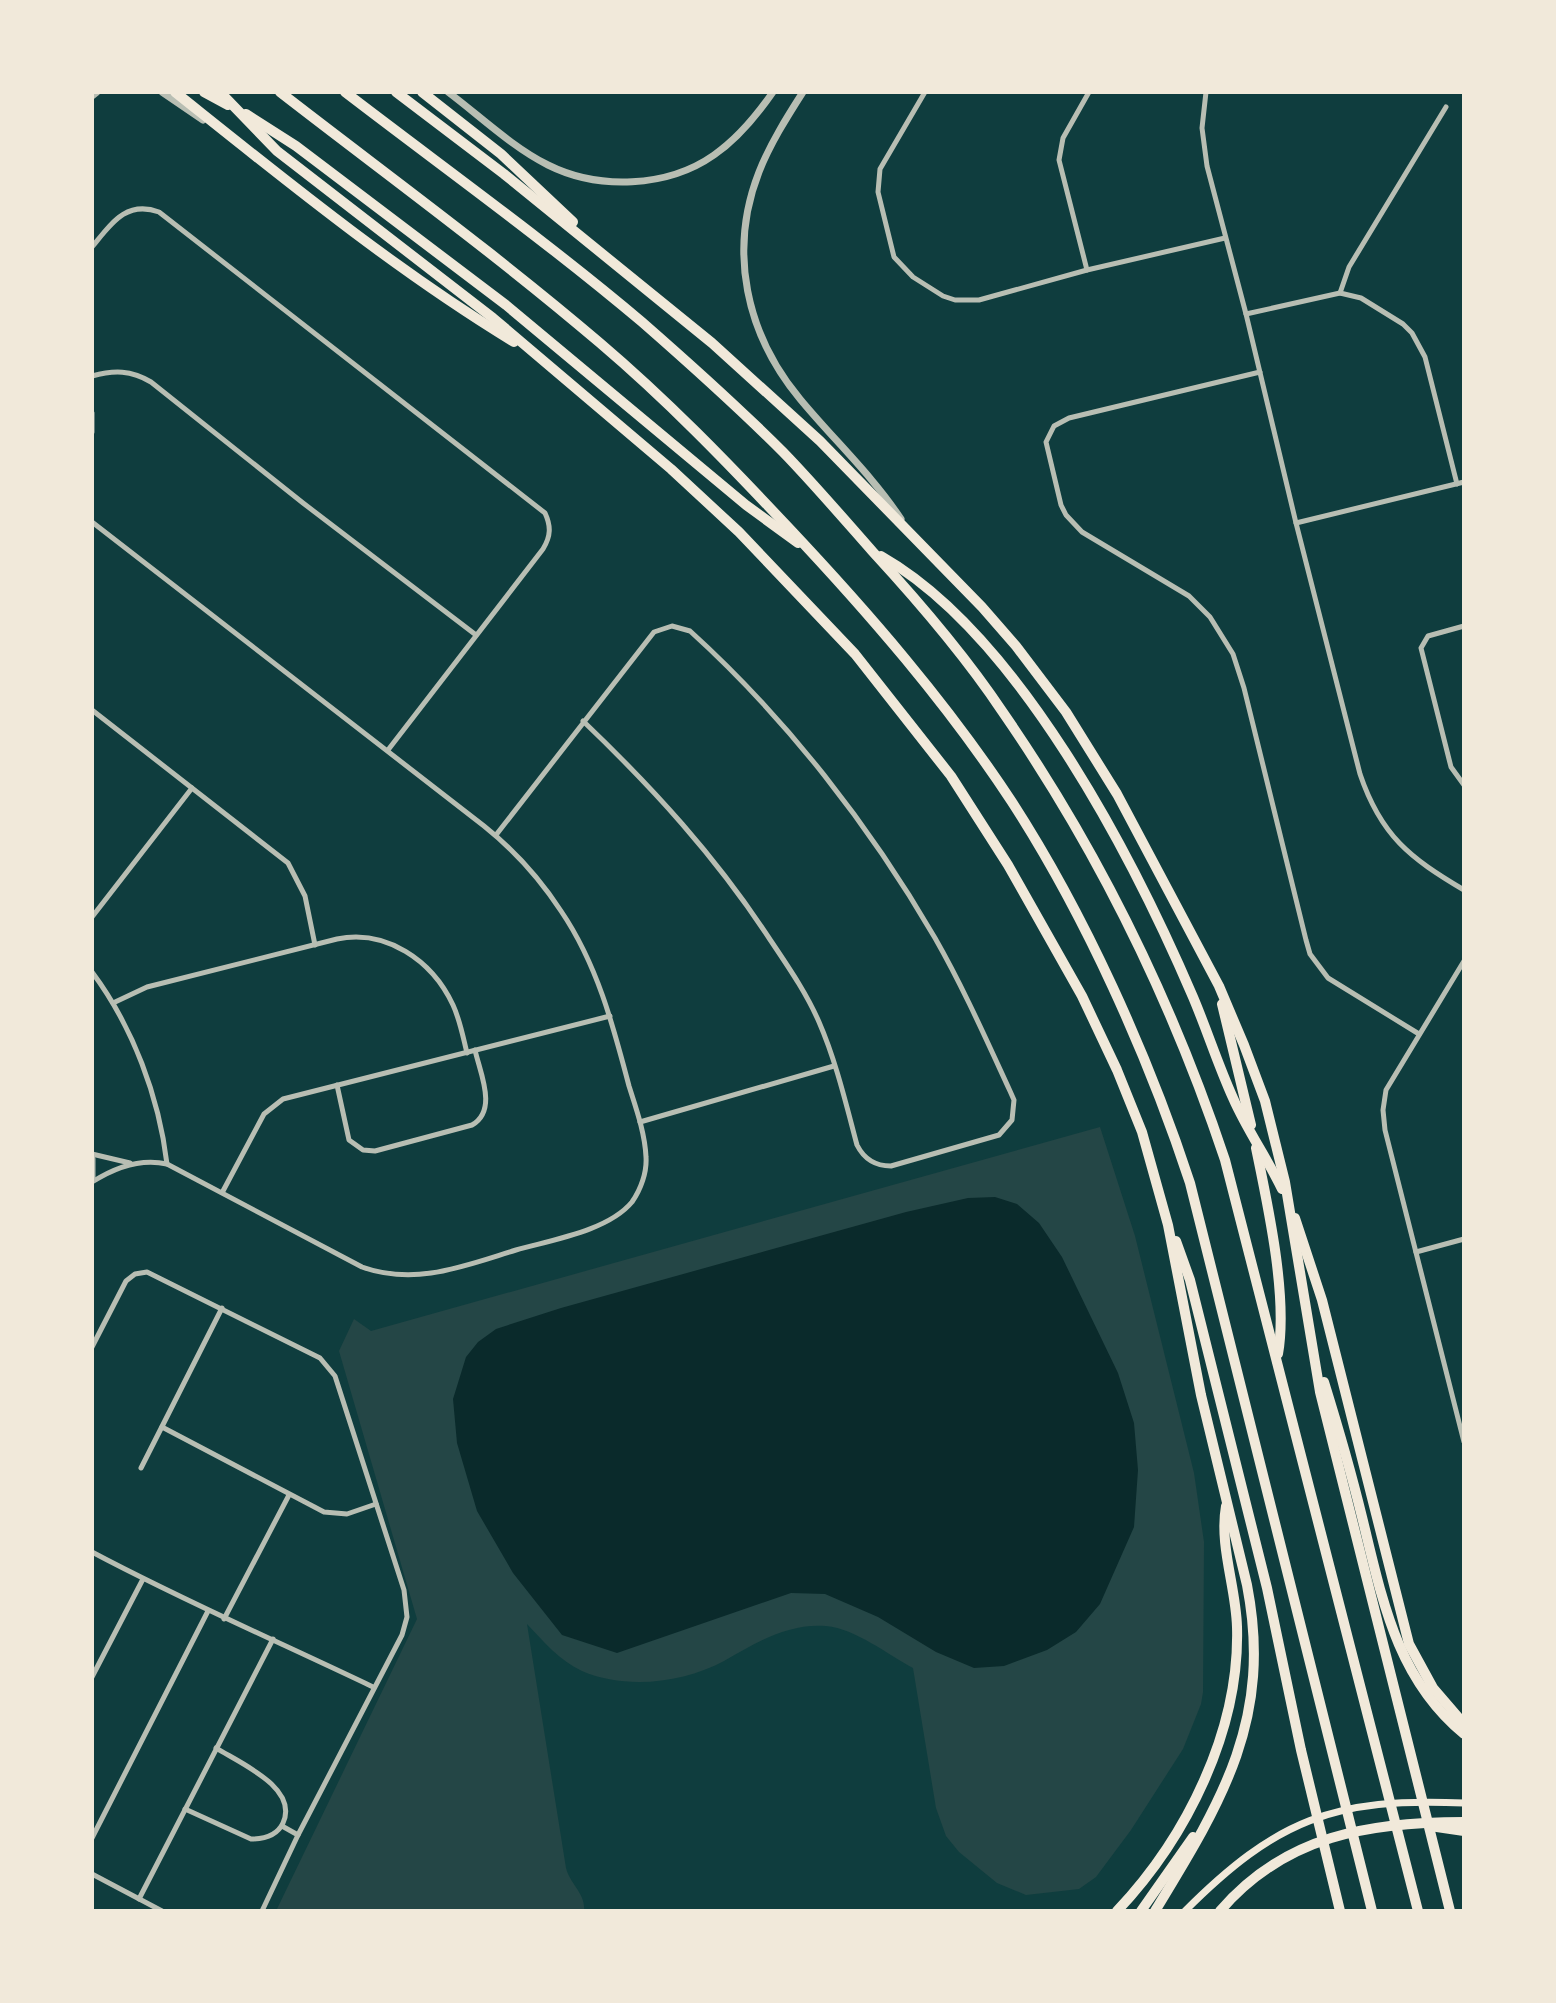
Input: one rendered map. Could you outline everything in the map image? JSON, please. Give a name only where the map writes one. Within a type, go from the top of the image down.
[{"type":"highway","points":[[175,92],[296,189],[420,279],[538,356]]},
{"type":"highway","points":[[204,92],[262,123],[296,146],[567,355],[746,505],[813,553]]},
{"type":"highway","points":[[220,92],[290,162],[484,310],[682,480],[774,566],[877,680],[951,776],[1036,912],[1100,1033],[1142,1132],[1168,1225],[1193,1359],[1251,1604],[1255,1661],[1251,1702],[1235,1764],[1218,1803],[1155,1911]]},
{"type":"highway","points":[[280,92],[601,344],[706,440],[813,553],[940,702],[1013,804],[1075,912],[1157,1092],[1187,1173],[1372,1911]]},
{"type":"highway","points":[[345,92],[485,197],[644,324],[782,452],[940,628],[1001,709],[1065,809],[1116,900],[1170,1015],[1211,1119],[1237,1202],[1418,1911]]},
{"type":"highway","points":[[396,92],[593,245],[749,374],[820,441],[1000,626],[1066,712],[1141,836],[1219,986],[1256,1075],[1272,1128],[1285,1182],[1320,1392],[1450,1911]]},
{"type":"highway","points":[[422,92],[524,174],[593,245]]},
{"type":"highway","points":[[873,551],[905,570],[934,593],[1021,689],[1108,826],[1177,962],[1232,1095],[1281,1187],[1309,1254],[1409,1644],[1433,1688],[1464,1724]]},
{"type":"highway","points":[[1219,986],[1267,1206],[1281,1314],[1277,1360]]},
{"type":"highway","points":[[1168,1225],[1190,1280],[1267,1588],[1340,1911]]},
{"type":"highway","points":[[1308,1330],[1348,1461],[1395,1639],[1421,1688],[1442,1714],[1464,1734]]},
{"type":"highway","points":[[1117,1911],[1154,1864],[1183,1819],[1208,1771],[1227,1720],[1234,1688],[1237,1646],[1236,1605],[1224,1533],[1227,1500]]},
{"type":"highway","points":[[1141,1911],[1218,1803]]},
{"type":"highway","points":[[1220,1911],[1251,1881],[1305,1848],[1365,1828],[1418,1822],[1464,1822]]},
{"type":"highway","points":[[1418,1822],[1464,1831]]},
{"type":"main road","points":[[1185,1911],[1214,1881],[1246,1855],[1281,1833],[1319,1817],[1379,1803],[1464,1803]]},
{"type":"street","points":[[92,96],[97,92]]},
{"type":"street","points":[[162,92],[242,146]]},
{"type":"street","points":[[448,92],[548,165],[582,177],[619,182],[660,177],[687,169],[713,155],[742,129],[773,92]]},
{"type":"street","points":[[803,92],[763,161],[749,205],[743,254],[749,303],[765,347],[790,386],[877,486],[909,531]]},
{"type":"street","points":[[925,92],[885,159],[877,181],[890,245],[902,268],[943,296],[967,301],[1225,238]]},
{"type":"street","points":[[1087,270],[1059,160],[1063,138],[1089,92]]},
{"type":"street","points":[[1206,92],[1203,147],[1360,774],[1379,820],[1403,850],[1464,890]]},
{"type":"street","points":[[1340,293],[1349,267],[1446,107]]},
{"type":"street","points":[[92,247],[112,222],[129,210],[159,212],[542,508],[551,523],[546,543],[388,750]]},
{"type":"street","points":[[1246,314],[1340,293],[1361,298],[1391,315],[1419,343],[1460,483],[1296,523]]},
{"type":"street","points":[[92,376],[129,372],[151,382],[476,635]]},
{"type":"street","points":[[1260,372],[1060,422],[1049,433],[1048,451],[1061,505],[1073,525],[1189,596],[1210,617],[1226,641],[1244,688],[1306,940],[1318,967],[1328,978],[1419,1034]]},
{"type":"street","points":[[92,413],[92,432]]},
{"type":"street","points":[[92,522],[496,835],[536,877],[562,913],[589,961],[610,1016],[640,1122],[646,1157],[641,1187],[622,1212],[595,1226],[430,1275],[388,1274],[362,1267],[167,1164],[135,1164],[92,1180],[92,1157],[135,1164]]},
{"type":"street","points":[[496,835],[583,721],[654,632],[672,626],[681,627],[697,637],[799,746],[900,881],[936,939],[968,1000],[1014,1100],[1012,1120],[999,1135],[891,1166],[867,1159],[857,1145],[820,1024],[805,994],[725,874],[655,792],[583,721]]},
{"type":"street","points":[[1464,626],[1428,636],[1421,648],[1451,767],[1464,785]]},
{"type":"street","points":[[92,710],[288,863],[305,896],[315,945]]},
{"type":"street","points":[[92,917],[192,788]]},
{"type":"street","points":[[113,1003],[147,987],[362,936],[381,940],[408,952],[437,978],[454,1007],[467,1053]]},
{"type":"street","points":[[1464,961],[1386,1090],[1383,1110],[1385,1130],[1464,1442]]},
{"type":"street","points":[[92,972],[113,1003],[155,1099],[163,1128],[167,1164]]},
{"type":"street","points":[[223,1191],[258,1124],[273,1105],[295,1095],[610,1016]]},
{"type":"street","points":[[337,1085],[349,1140],[363,1150],[375,1151],[472,1125],[481,1119],[487,1105],[475,1050]]},
{"type":"street","points":[[640,1122],[834,1066]]},
{"type":"street","points":[[1416,1252],[1464,1239]]},
{"type":"street","points":[[92,1347],[126,1281],[141,1272],[158,1276],[320,1358],[331,1369],[404,1590],[408,1608],[402,1635],[262,1911]]},
{"type":"street","points":[[141,1468],[222,1308]]},
{"type":"street","points":[[1453,1401],[1464,1399]]},
{"type":"street","points":[[162,1427],[331,1514],[347,1514],[376,1504]]},
{"type":"street","points":[[224,1619],[289,1495]]},
{"type":"street","points":[[92,1552],[224,1619],[373,1687]]},
{"type":"street","points":[[92,1677],[143,1579]]},
{"type":"street","points":[[92,1838],[208,1611]]},
{"type":"street","points":[[139,1899],[273,1639]]},
{"type":"street","points":[[185,1809],[251,1839],[273,1835],[282,1826],[286,1814],[285,1801],[279,1790],[216,1748]]},
{"type":"street","points":[[282,1826],[298,1835]]},
{"type":"street","points":[[92,1874],[162,1911]]},
{"type":"shaded area","points":[[1100,1127],[1135,1236],[1194,1473],[1204,1542],[1201,1704],[1183,1749],[1131,1830],[1096,1877],[1079,1889],[1026,1895],[997,1883],[959,1852],[946,1836],[936,1808],[913,1668],[849,1632],[826,1626],[785,1631],[691,1675],[635,1682],[599,1677],[574,1667],[527,1624],[566,1868],[583,1899],[584,1911],[276,1911],[417,1619],[339,1351],[354,1319],[371,1331]]},
{"type":"shaded area","points":[[995,1197],[1017,1204],[1039,1223],[1062,1257],[1118,1373],[1134,1423],[1138,1470],[1134,1527],[1100,1604],[1076,1632],[1047,1650],[1004,1666],[974,1668],[936,1652],[878,1617],[825,1594],[791,1593],[617,1653],[562,1635],[513,1573],[477,1511],[457,1443],[453,1399],[466,1357],[478,1342],[496,1329],[561,1308],[906,1212],[968,1198]]}]
